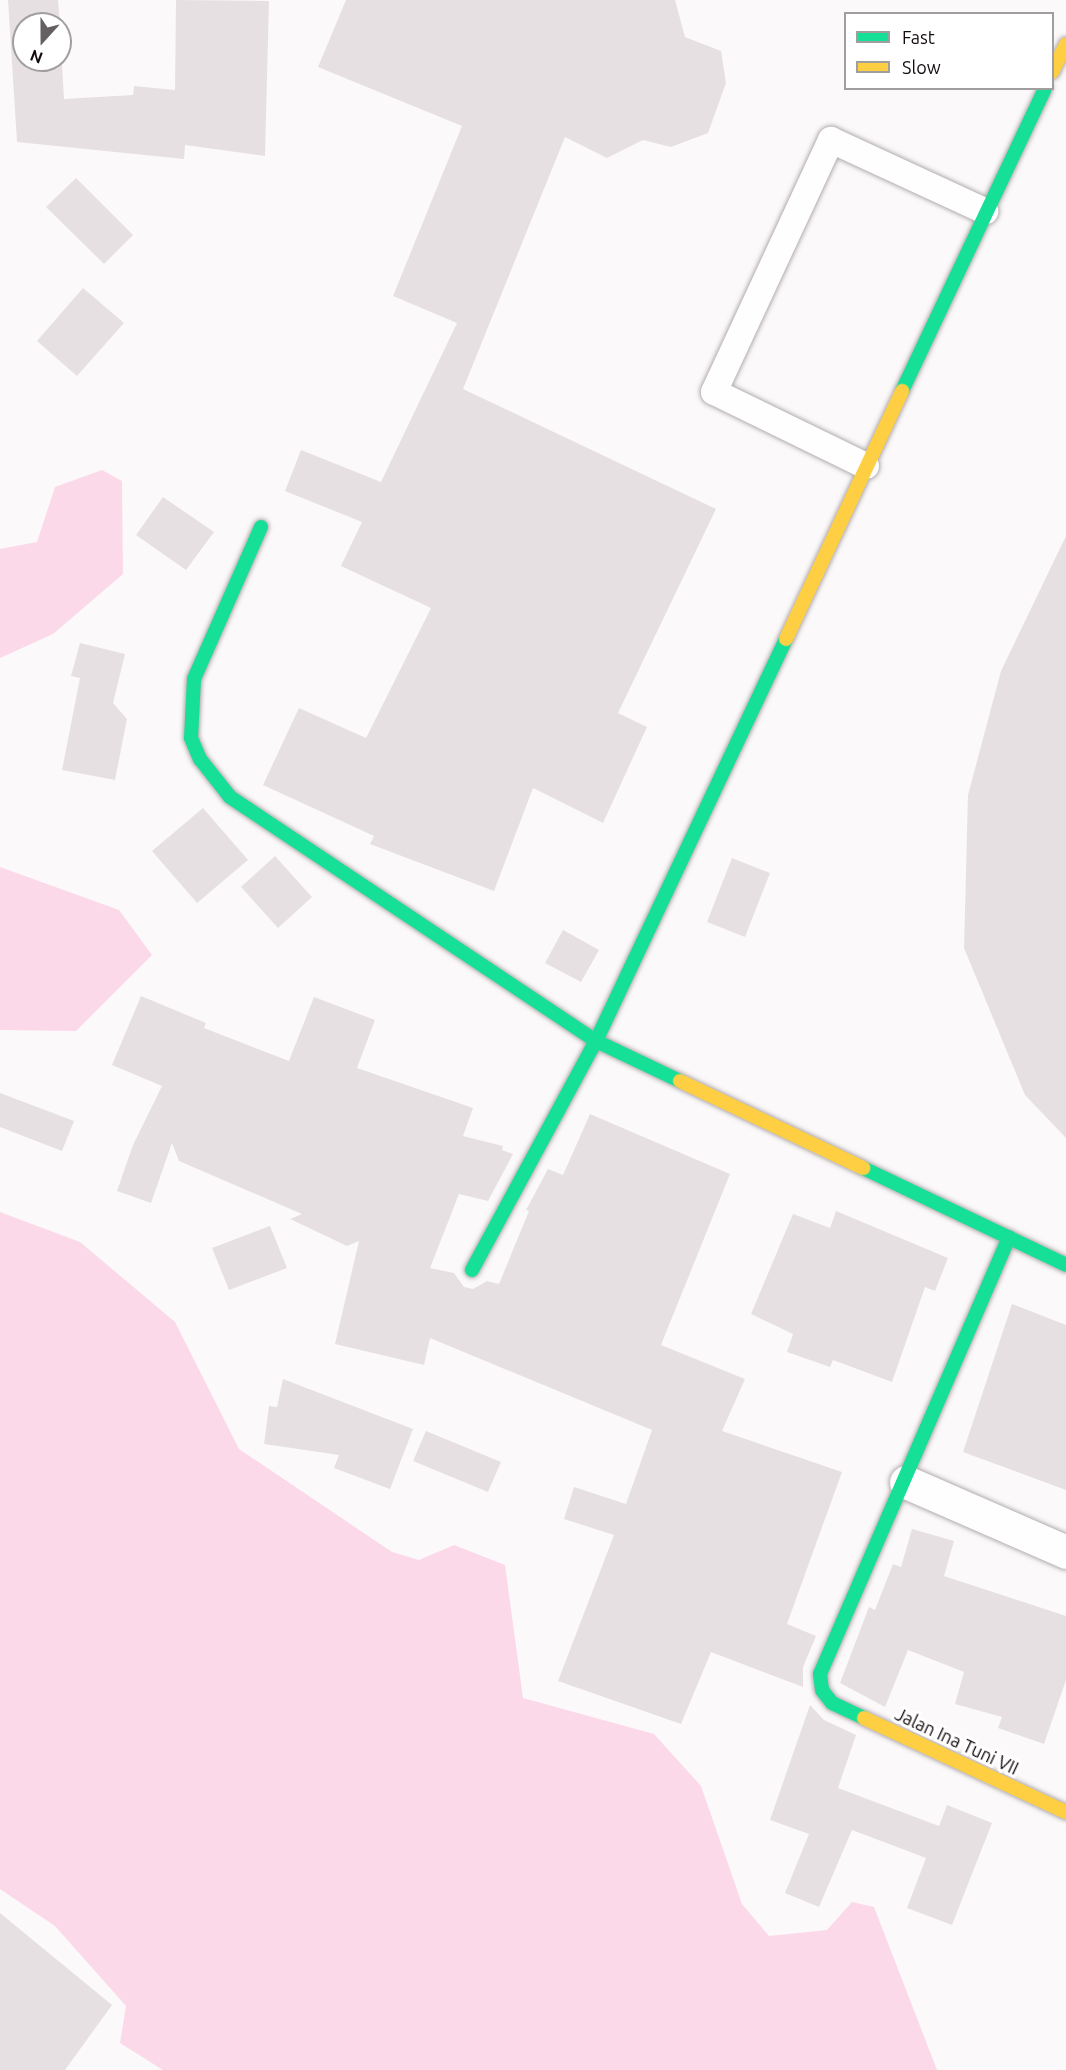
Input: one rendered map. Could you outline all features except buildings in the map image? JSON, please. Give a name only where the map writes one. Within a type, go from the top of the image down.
[{"type":"street","points":[[1054,70],[1066,44]]},
{"type":"street","points":[[472,1270],[596,1041],[1043,90]]},
{"type":"street","points":[[261,527],[194,679],[191,738],[200,759],[230,797],[596,1041],[1066,1265]]},
{"type":"street","points":[[1009,1237],[906,1482],[1066,1552]]},
{"type":"street","name":"Jalan Ina Tuni VII","points":[[906,1482],[820,1674],[822,1690],[832,1703],[1066,1812]]},
{"type":"lane","points":[[866,465],[714,392],[831,141],[985,211]]},
{"type":"shaded area","points":[[102,470],[122,481],[123,574],[53,634],[0,658],[0,549],[37,542],[55,487]]},
{"type":"shaded area","points":[[0,867],[119,910],[152,955],[76,1031],[0,1030]]},
{"type":"shaded area","points":[[0,1212],[80,1242],[175,1322],[239,1449],[392,1552],[419,1560],[454,1545],[505,1565],[523,1698],[654,1734],[701,1786],[742,1904],[769,1936],[827,1930],[852,1902],[874,1907],[937,2070],[163,2070],[120,2043],[126,2006],[55,1926],[0,1889]]},
{"type":"traffic: fast","points":[[902,391],[1044,90]]},
{"type":"traffic: fast","points":[[261,527],[194,679],[191,738],[200,759],[230,797],[596,1041],[680,1081]]},
{"type":"traffic: fast","points":[[472,1270],[596,1041],[786,639]]},
{"type":"traffic: fast","points":[[863,1168],[1066,1265]]},
{"type":"traffic: fast","points":[[864,1718],[832,1703],[822,1690],[820,1674],[1009,1237]]},
{"type":"traffic: slow","points":[[1054,68],[1066,44]]},
{"type":"traffic: slow","points":[[786,639],[902,391]]},
{"type":"traffic: slow","points":[[680,1081],[863,1168]]},
{"type":"traffic: slow","points":[[864,1718],[1066,1812]]}]
